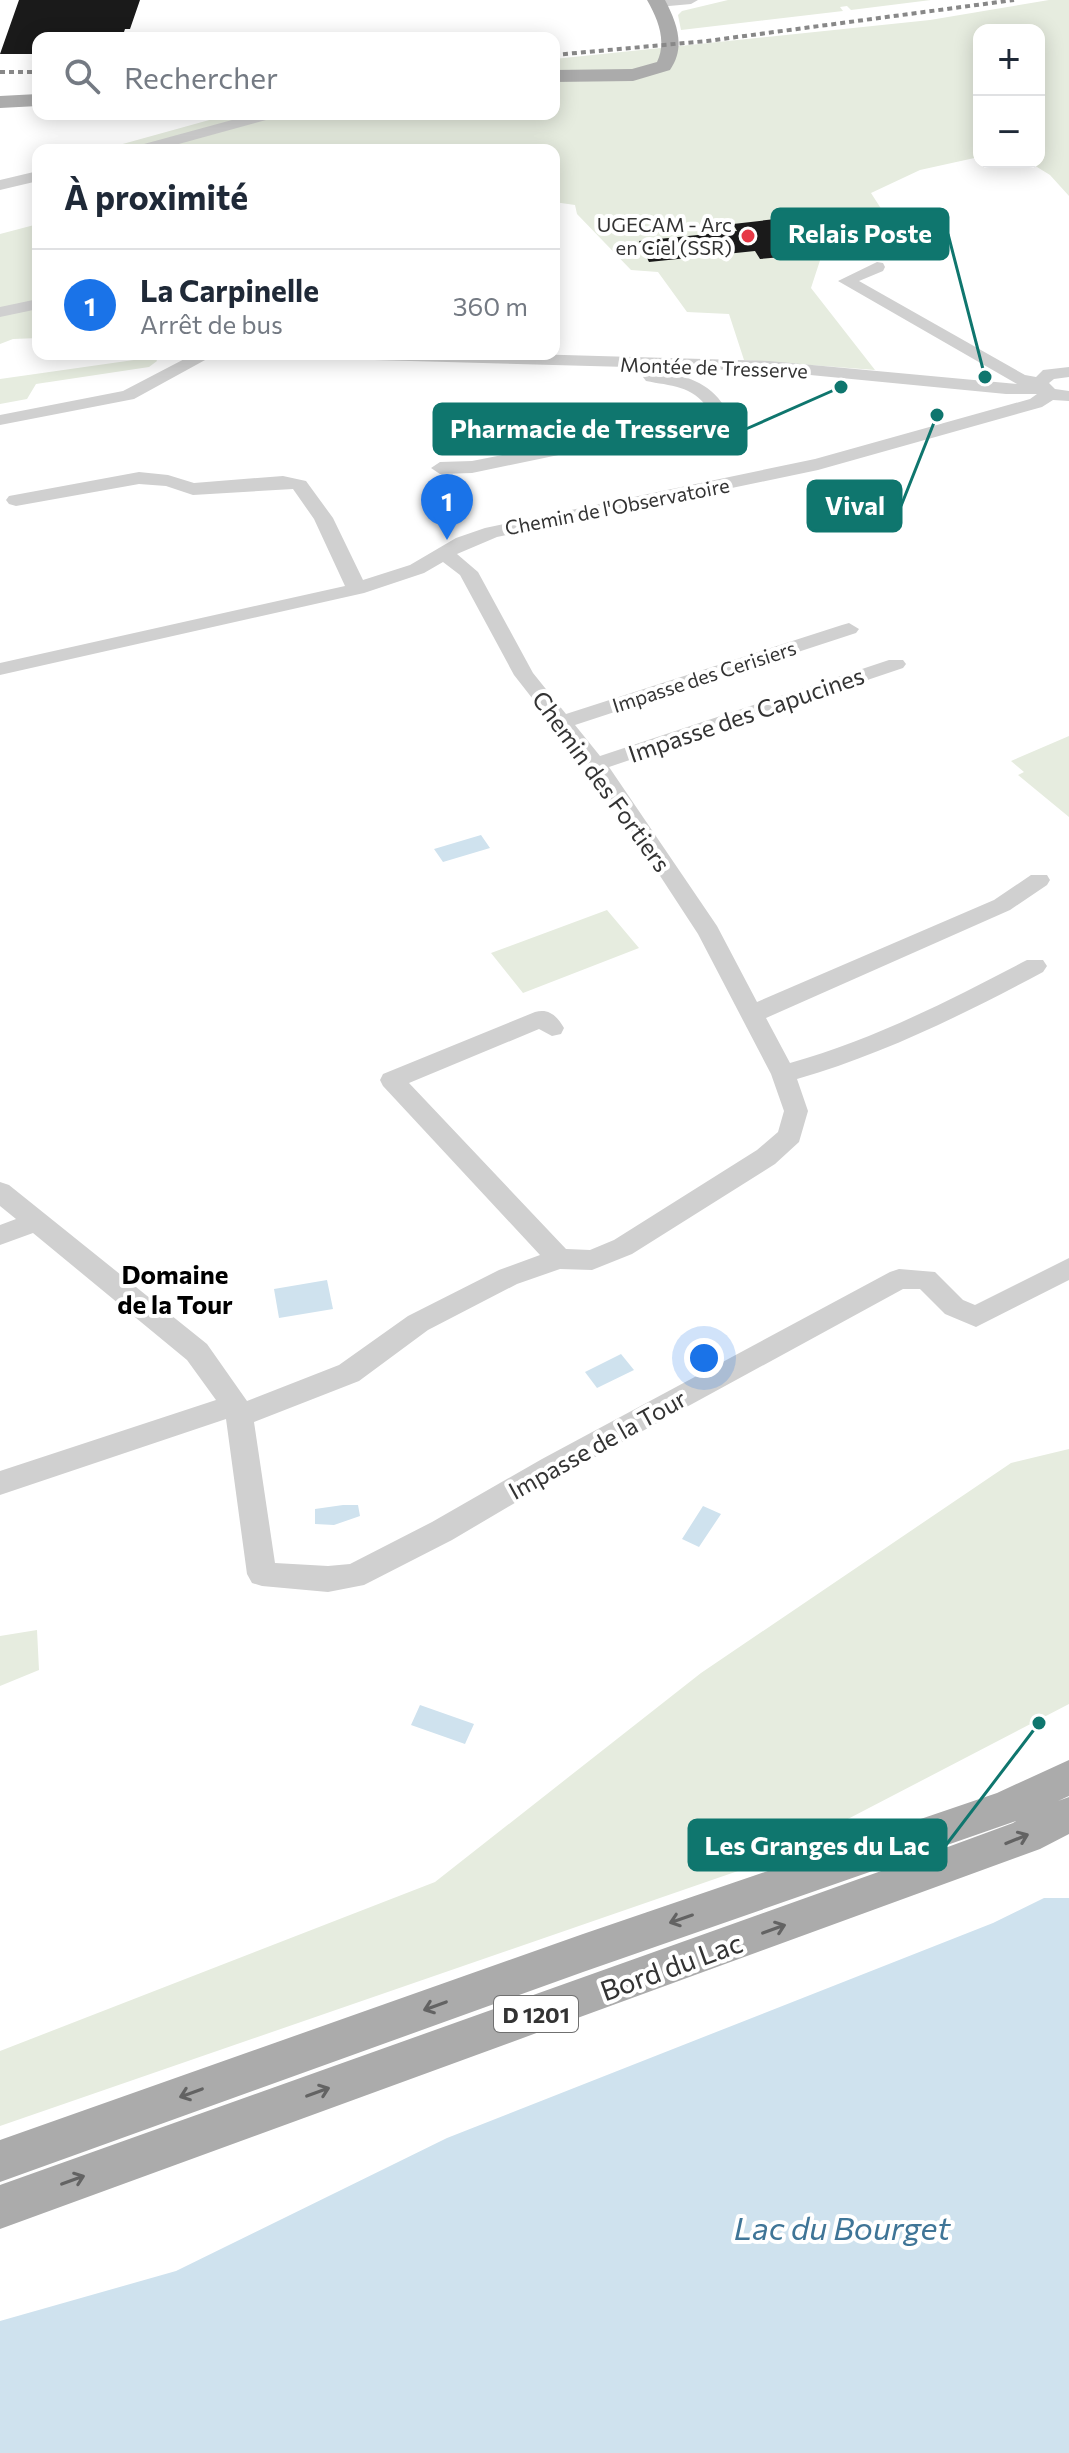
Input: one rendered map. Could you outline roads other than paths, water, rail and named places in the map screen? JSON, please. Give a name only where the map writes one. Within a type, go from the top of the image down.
[{"type":"main road","points":[[560,76],[648,72],[668,62],[671,57],[670,43],[657,2]]},
{"type":"main road","points":[[0,102],[32,100]]},
{"type":"main road","name":"Bord du Lac","points":[[0,2161],[597,1948],[1007,1807],[1069,1777]]},
{"type":"main road","name":"Bord du Lac","points":[[0,2207],[926,1874],[1026,1836],[1069,1815]]},
{"type":"main road","points":[[926,1874],[940,1830]]},
{"type":"street","points":[[657,2],[691,0]]},
{"type":"street","points":[[161,144],[250,120]]},
{"type":"street","points":[[0,185],[32,177]]},
{"type":"street","points":[[877,267],[846,281],[1020,379],[1051,392],[1069,407]]},
{"type":"street","points":[[0,312],[32,305]]},
{"type":"street","points":[[0,420],[128,395],[195,360]]},
{"type":"street","name":"Montée de Tresserve","points":[[513,360],[769,366],[1051,392]]},
{"type":"street","name":"Montée de Tresserve","points":[[440,468],[472,467],[703,420],[718,411],[714,401],[682,381],[661,377],[541,378],[542,361]]},
{"type":"street","name":"Chemin de l'Observatoire","points":[[0,669],[357,589],[417,569],[463,542],[492,532],[845,457],[1036,403],[1051,392],[1049,374],[1069,372]]},
{"type":"street","points":[[16,500],[139,478],[168,481],[193,489],[283,482],[299,485],[323,518],[357,589]]},
{"type":"street","name":"Chemin des Fortiers","points":[[0,1483],[237,1411],[349,1373],[418,1323],[508,1277],[559,1259],[592,1260],[623,1247],[766,1157],[790,1136],[796,1111],[783,1074],[709,932],[595,765],[524,675],[468,572],[445,554]]},
{"type":"street","name":"Impasse des Cerisiers","points":[[560,723],[849,629]]},
{"type":"street","name":"Impasse des Capucines","points":[[595,765],[896,664]]},
{"type":"street","points":[[750,1015],[1002,905],[1017,897],[1023,887],[1039,880]]},
{"type":"street","points":[[783,1074],[821,1065],[896,1036],[1035,966]]},
{"type":"street","points":[[552,1028],[543,1018],[392,1080],[559,1259]]},
{"type":"street","points":[[0,1192],[197,1352],[237,1411]]},
{"type":"street","points":[[0,1235],[37,1222]]},
{"type":"street","name":"Impasse de la Tour","points":[[237,1411],[244,1434],[262,1574],[328,1579],[354,1576],[442,1531],[552,1467],[899,1279],[926,1279],[954,1307],[976,1317],[1069,1268]]},
{"type":"water","points":[[481,835],[490,848],[443,862],[434,849]]},
{"type":"water","points":[[327,1280],[333,1309],[279,1318],[274,1289]]},
{"type":"water","points":[[621,1354],[634,1370],[597,1388],[585,1372]]},
{"type":"water","points":[[358,1505],[360,1516],[334,1525],[315,1524],[315,1509]]},
{"type":"water","points":[[703,1506],[721,1514],[699,1547],[682,1539]]},
{"type":"water","points":[[420,1705],[474,1724],[465,1744],[411,1725]]},
{"type":"water","name":"Lac du Bourget","points":[[1044,1898],[1069,1898],[1069,2453],[0,2453],[0,2321],[176,2271],[447,2138],[993,1923]]},
{"type":"railway","points":[[560,54],[707,41],[1014,0]]},
{"type":"railway","points":[[0,72],[32,72]]},
{"type":"place","name":"UGECAM - Arc en Ciel (SSR)","points":[[748,236]]},
{"type":"place","name":"Relais Poste","points":[[985,377]]},
{"type":"place","name":"Pharmacie de Tresserve","points":[[841,387]]},
{"type":"place","name":"Vival","points":[[937,415]]},
{"type":"place","name":"La Carpinelle","points":[[447,540]]},
{"type":"place","name":"Les Granges du Lac","points":[[1039,1723]]},
{"type":"district","name":"Domaine de la Tour","points":[[175,1288]]}]
